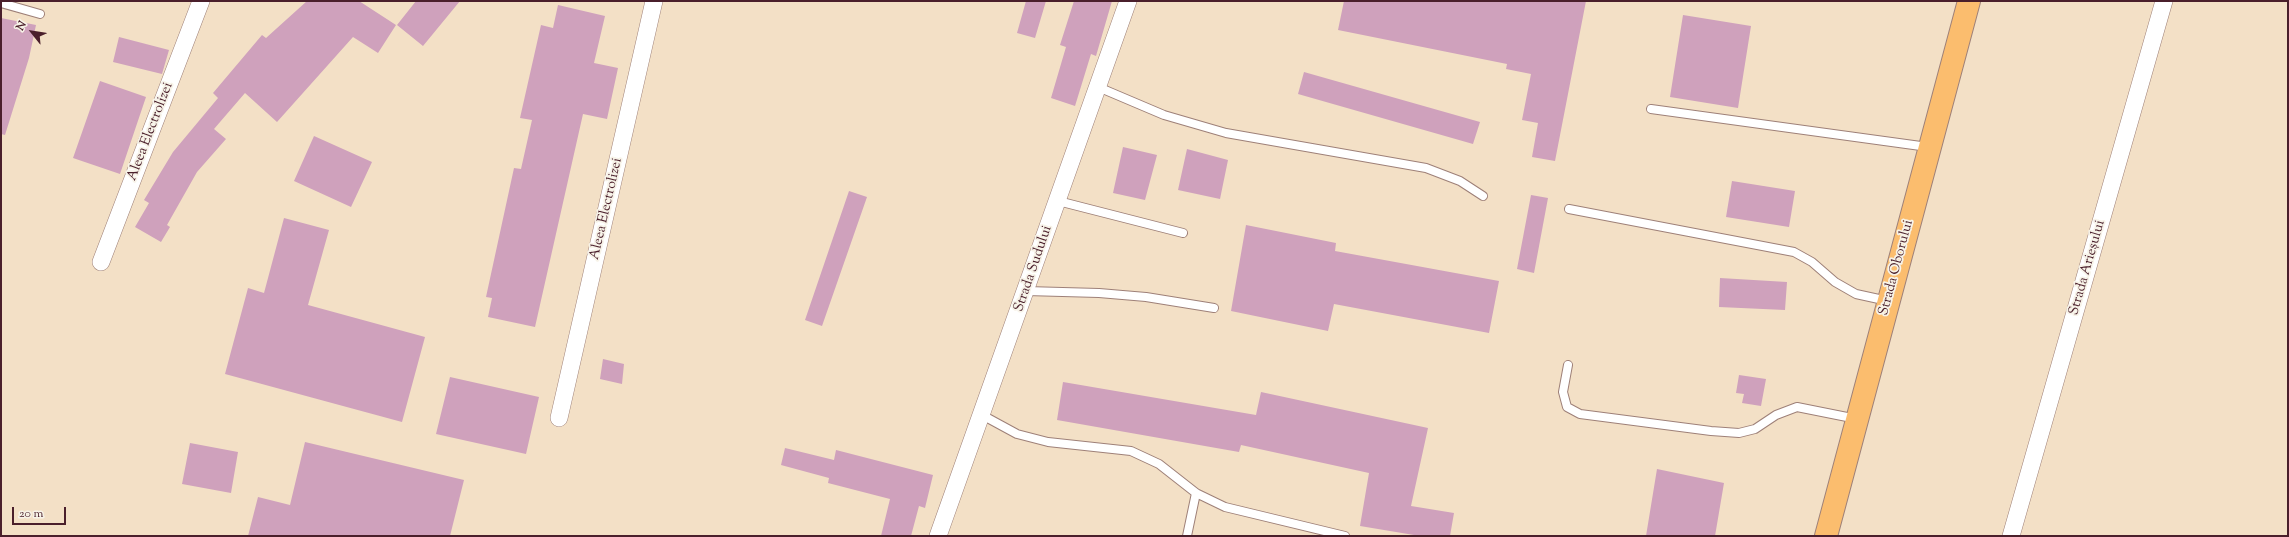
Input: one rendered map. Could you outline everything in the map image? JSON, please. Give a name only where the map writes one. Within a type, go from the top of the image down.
[{"type":"main road","name":"Strada Oborului","points":[[1826,536],[1969,1]]},
{"type":"street","name":"Aleea Electrolizei","points":[[101,262],[201,1]]},
{"type":"street","name":"Aleea Electrolizei","points":[[559,418],[654,1]]},
{"type":"street","name":"Strada Sudului","points":[[938,536],[1128,1]]},
{"type":"street","name":"Strada Arieșului","points":[[2011,536],[2164,1]]},
{"type":"lane","points":[[1,3],[40,14]]},
{"type":"lane","points":[[1098,87],[1164,115],[1226,133],[1426,168],[1460,181],[1484,196]]},
{"type":"lane","points":[[1651,109],[1929,147]]},
{"type":"lane","points":[[1058,201],[1183,233]]},
{"type":"lane","points":[[1569,209],[1794,252],[1812,262],[1835,282],[1856,294],[1889,301]]},
{"type":"lane","points":[[1026,291],[1099,293],[1146,297],[1214,308]]},
{"type":"lane","points":[[1568,365],[1563,392],[1567,407],[1580,414],[1739,433],[1755,429],[1776,415],[1797,408],[1857,420]]},
{"type":"lane","points":[[982,415],[1017,434],[1048,442],[1131,451],[1159,464],[1196,493],[1225,507],[1345,536]]},
{"type":"lane","points":[[1187,536],[1196,493]]},
{"type":"building","points":[[307,1],[359,1],[396,25],[378,53],[353,37],[277,122],[245,93],[214,129],[226,139],[197,172],[167,225],[170,227],[161,242],[135,227],[149,203],[144,200],[173,152],[218,98],[213,93],[262,35],[266,38]]},
{"type":"building","points":[[416,1],[460,1],[423,46],[397,25]]},
{"type":"building","points":[[1026,1],[1046,1],[1035,38],[1017,33]]},
{"type":"building","points":[[1074,1],[1112,1],[1096,56],[1091,54],[1075,106],[1051,98],[1066,47],[1060,45]]},
{"type":"building","points":[[1344,1],[1586,1],[1555,161],[1532,157],[1538,123],[1522,120],[1531,74],[1506,69],[1507,64],[1338,30]]},
{"type":"building","points":[[558,5],[605,16],[594,63],[618,68],[607,119],[583,114],[535,327],[488,317],[492,298],[486,297],[514,168],[521,169],[532,120],[520,118],[541,25],[553,28]]},
{"type":"building","points":[[1683,15],[1751,26],[1738,108],[1670,97]]},
{"type":"building","points":[[1,18],[36,25],[29,58],[5,135],[1,134]]},
{"type":"building","points":[[119,37],[169,50],[162,74],[113,62]]},
{"type":"building","points":[[1304,72],[1480,122],[1473,144],[1298,94]]},
{"type":"building","points":[[100,81],[146,97],[120,174],[73,158]]},
{"type":"building","points":[[314,136],[372,162],[351,207],[294,181]]},
{"type":"building","points":[[1123,147],[1157,155],[1145,200],[1113,193]]},
{"type":"building","points":[[1187,149],[1228,160],[1220,199],[1178,190]]},
{"type":"building","points":[[1732,181],[1795,191],[1789,227],[1726,217]]},
{"type":"building","points":[[849,191],[867,197],[822,326],[805,320]]},
{"type":"building","points":[[1531,195],[1548,198],[1534,273],[1517,269]]},
{"type":"building","points":[[284,218],[329,230],[308,305],[425,337],[402,422],[225,374],[248,288],[264,293]]},
{"type":"building","points":[[1246,225],[1336,243],[1335,251],[1499,281],[1489,333],[1334,304],[1328,331],[1231,311]]},
{"type":"building","points":[[1720,278],[1787,282],[1785,310],[1719,307]]},
{"type":"building","points":[[603,359],[624,364],[622,384],[600,379]]},
{"type":"building","points":[[1739,375],[1766,379],[1761,406],[1742,403],[1744,394],[1736,393]]},
{"type":"building","points":[[450,377],[539,397],[526,454],[436,434]]},
{"type":"building","points":[[1063,382],[1256,415],[1261,392],[1428,428],[1411,506],[1454,513],[1450,536],[1420,536],[1360,526],[1369,473],[1241,445],[1239,452],[1057,420]]},
{"type":"building","points":[[305,442],[464,480],[450,536],[248,536],[258,497],[290,505]]},
{"type":"building","points":[[190,443],[238,452],[231,493],[182,484]]},
{"type":"building","points":[[785,448],[834,460],[836,450],[933,475],[925,508],[919,506],[911,536],[881,536],[890,499],[828,483],[829,478],[781,465]]},
{"type":"building","points":[[1657,469],[1724,483],[1715,536],[1646,536]]}]
